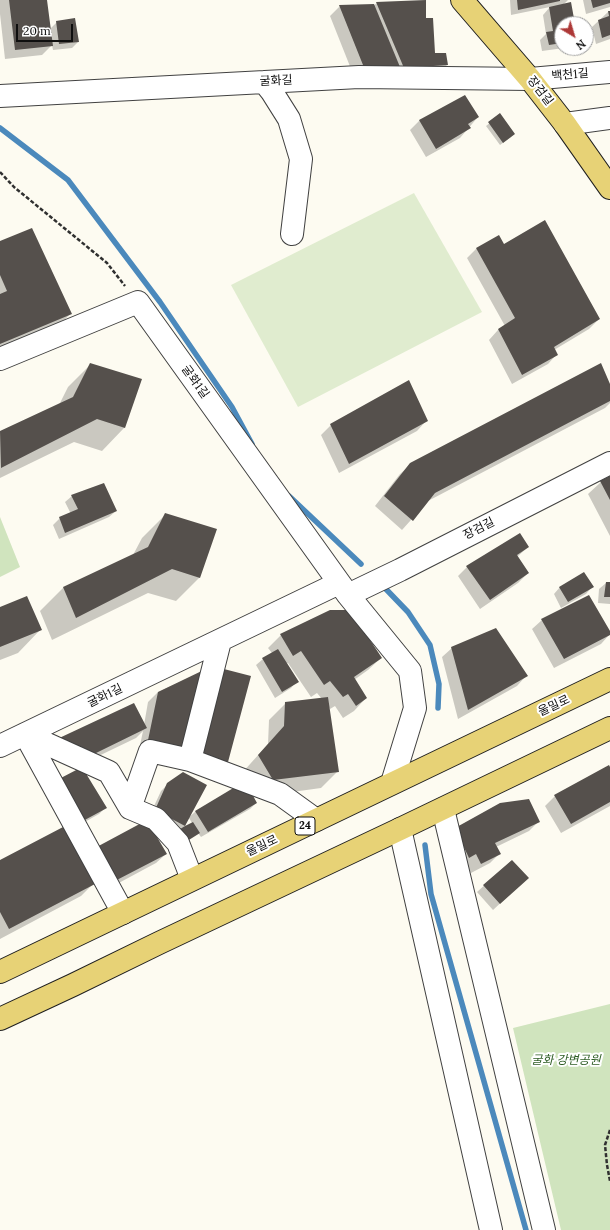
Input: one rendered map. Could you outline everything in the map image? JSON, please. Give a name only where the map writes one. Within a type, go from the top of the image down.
[{"type":"main road","name":"장검길","points":[[462,0],[530,79],[565,124],[610,188]]},
{"type":"main road","name":"울밀로","points":[[2,968],[123,913],[610,679]]},
{"type":"main road","points":[[0,1019],[73,985],[159,942],[443,809],[610,728]]},
{"type":"street","name":"백천1길","points":[[530,79],[610,72]]},
{"type":"street","name":"굴화길","points":[[0,96],[360,77],[530,79]]},
{"type":"street","points":[[264,82],[289,119],[301,159],[292,234]]},
{"type":"street","points":[[565,124],[610,118]]},
{"type":"street","points":[[0,359],[138,302]]},
{"type":"street","name":"굴화1길","points":[[138,302],[343,589],[410,671],[416,708],[392,783]]},
{"type":"street","name":"장검길","points":[[343,589],[407,566],[610,463]]},
{"type":"street","name":"굴화1길","points":[[0,746],[220,641],[343,589]]},
{"type":"street","points":[[190,760],[220,641]]},
{"type":"street","points":[[25,734],[109,772],[130,808],[156,819],[178,842],[192,879]]},
{"type":"street","points":[[25,734],[123,913]]},
{"type":"street","points":[[130,808],[150,751],[190,760],[280,794],[316,820]]},
{"type":"street","points":[[443,809],[544,1230]]},
{"type":"street","points":[[400,829],[491,1230]]},
{"type":"path","points":[[0,172],[14,187],[107,264],[138,302]]},
{"type":"path","points":[[610,1130],[605,1145],[606,1165],[610,1181]]},
{"type":"green space","points":[[414,193],[482,312],[298,407],[231,285]]},
{"type":"green space","points":[[0,517],[20,567],[0,577]]},
{"type":"green space","name":"굴화 강변공원","points":[[610,1004],[610,1230],[561,1230],[513,1028]]},
{"type":"building","points":[[9,0],[47,0],[53,46],[15,50]]},
{"type":"building","points":[[426,0],[426,18],[433,18],[435,53],[446,53],[448,65],[404,68],[376,2]]},
{"type":"building","points":[[517,0],[560,0],[560,1],[518,10]]},
{"type":"building","points":[[591,0],[610,0],[610,3],[593,8]]},
{"type":"building","points":[[571,2],[574,16],[554,16],[554,44],[549,45],[546,32],[553,31],[549,7]]},
{"type":"building","points":[[374,4],[400,67],[365,70],[339,5]]},
{"type":"building","points":[[608,11],[610,11],[610,35],[602,38],[598,20],[609,16]]},
{"type":"building","points":[[75,18],[79,42],[59,44],[56,21]]},
{"type":"building","points":[[465,95],[479,117],[468,124],[471,128],[436,149],[419,120]]},
{"type":"building","points":[[500,113],[515,134],[503,143],[488,122]]},
{"type":"building","points":[[545,220],[600,319],[554,347],[558,355],[522,375],[498,329],[515,318],[476,248],[499,235],[504,244]]},
{"type":"building","points":[[32,228],[72,314],[0,344],[0,294],[7,291],[0,275],[0,241]]},
{"type":"building","points":[[90,363],[142,379],[125,428],[97,419],[1,468],[0,431],[73,397]]},
{"type":"building","points":[[601,363],[610,384],[610,401],[435,493],[413,521],[384,496],[410,463]]},
{"type":"building","points":[[409,380],[428,421],[349,464],[330,424]]},
{"type":"building","points":[[610,476],[610,500],[600,481]]},
{"type":"building","points":[[104,483],[117,511],[65,533],[59,517],[78,509],[71,495]]},
{"type":"building","points":[[165,513],[217,529],[200,578],[172,569],[76,618],[63,587],[148,547]]},
{"type":"building","points":[[520,533],[529,547],[517,555],[529,573],[490,600],[466,566]]},
{"type":"building","points":[[584,572],[594,587],[568,602],[559,587]]},
{"type":"building","points":[[606,582],[610,582],[610,597],[604,597]]},
{"type":"building","points":[[589,595],[610,631],[610,635],[564,659],[541,619]]},
{"type":"building","points":[[27,596],[42,630],[0,647],[0,607]]},
{"type":"building","points":[[330,610],[350,610],[382,658],[354,677],[367,698],[356,706],[348,694],[343,697],[330,681],[324,685],[301,651],[293,656],[280,634]]},
{"type":"building","points":[[496,628],[528,676],[468,710],[451,647]]},
{"type":"building","points":[[278,649],[299,682],[282,692],[262,658]]},
{"type":"building","points":[[210,667],[185,753],[147,745],[158,692]]},
{"type":"building","points":[[220,668],[251,676],[228,762],[196,754]]},
{"type":"building","points":[[328,697],[339,772],[273,780],[258,755],[284,726],[285,702]]},
{"type":"building","points":[[134,703],[147,728],[94,754],[55,740]]},
{"type":"building","points":[[609,765],[610,802],[571,824],[554,795]]},
{"type":"building","points":[[82,767],[107,808],[81,822],[57,780]]},
{"type":"building","points":[[183,772],[207,785],[185,826],[155,810],[167,783]]},
{"type":"building","points":[[245,781],[257,803],[208,832],[195,811]]},
{"type":"building","points":[[529,799],[540,822],[495,843],[501,854],[481,864],[476,854],[469,858],[455,828],[500,803]]},
{"type":"building","points":[[147,820],[167,854],[111,883],[93,849]]},
{"type":"building","points":[[193,822],[200,833],[184,843],[177,831]]},
{"type":"building","points":[[65,826],[95,884],[9,929],[0,912],[0,860]]},
{"type":"building","points":[[512,860],[529,878],[500,904],[483,885]]},
{"type":"waterway","points":[[0,128],[68,180],[160,302],[232,407],[252,444]]},
{"type":"waterway","points":[[289,496],[361,564]]},
{"type":"waterway","points":[[382,585],[408,612],[430,645],[439,684],[438,708]]},
{"type":"waterway","points":[[425,845],[431,894],[526,1230]]}]
